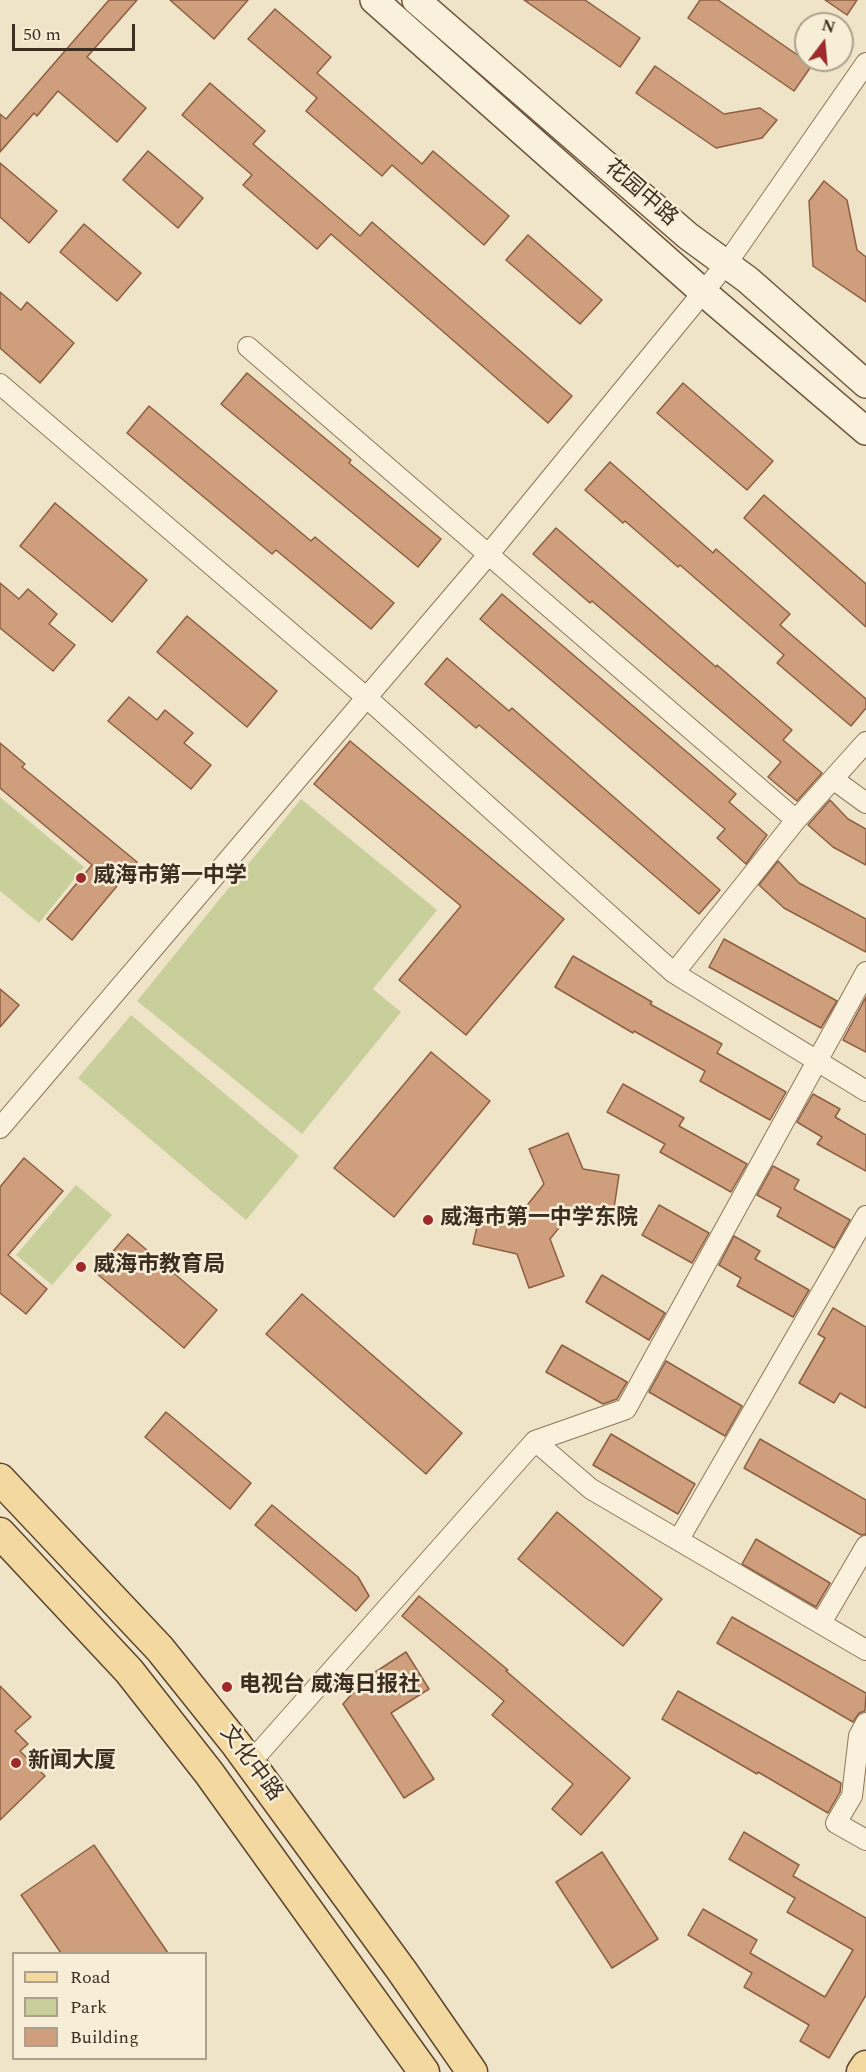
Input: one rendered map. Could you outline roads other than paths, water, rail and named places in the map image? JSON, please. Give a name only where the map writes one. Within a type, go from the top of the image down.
[{"type":"main road","points":[[374,0],[703,292],[866,431]]},
{"type":"main road","name":"花园中路","points":[[416,0],[688,236],[727,263],[866,384]]},
{"type":"main road","name":"文化中路","points":[[0,1479],[160,1649],[250,1763],[402,1971],[472,2072]]},
{"type":"main road","name":"文化中路","points":[[0,1533],[129,1671],[209,1773],[424,2072]]},
{"type":"main road","points":[[862,2072],[866,2066]]},
{"type":"street","points":[[0,1128],[488,555],[727,263],[866,63]]},
{"type":"street","points":[[248,347],[796,820]]},
{"type":"street","points":[[0,384],[367,698],[674,973],[866,1091]]},
{"type":"street","points":[[674,973],[796,820],[866,742]]},
{"type":"street","points":[[833,779],[866,803]]},
{"type":"street","points":[[250,1763],[535,1442],[626,1409],[866,972]]},
{"type":"street","points":[[679,1539],[866,1215]]},
{"type":"street","points":[[535,1442],[591,1489],[866,1650]]},
{"type":"street","points":[[821,1623],[866,1546]]},
{"type":"street","points":[[866,1723],[859,1736],[852,1796],[836,1823],[866,1840]]},
{"type":"place","name":"威海市第一中学","points":[[81,878]]},
{"type":"place","name":"威海市第一中学东院","points":[[428,1220]]},
{"type":"place","name":"威海市教育局","points":[[81,1267]]},
{"type":"place","name":"电视台 威海日报社","points":[[227,1687]]},
{"type":"place","name":"新闻大厦","points":[[16,1763]]}]
